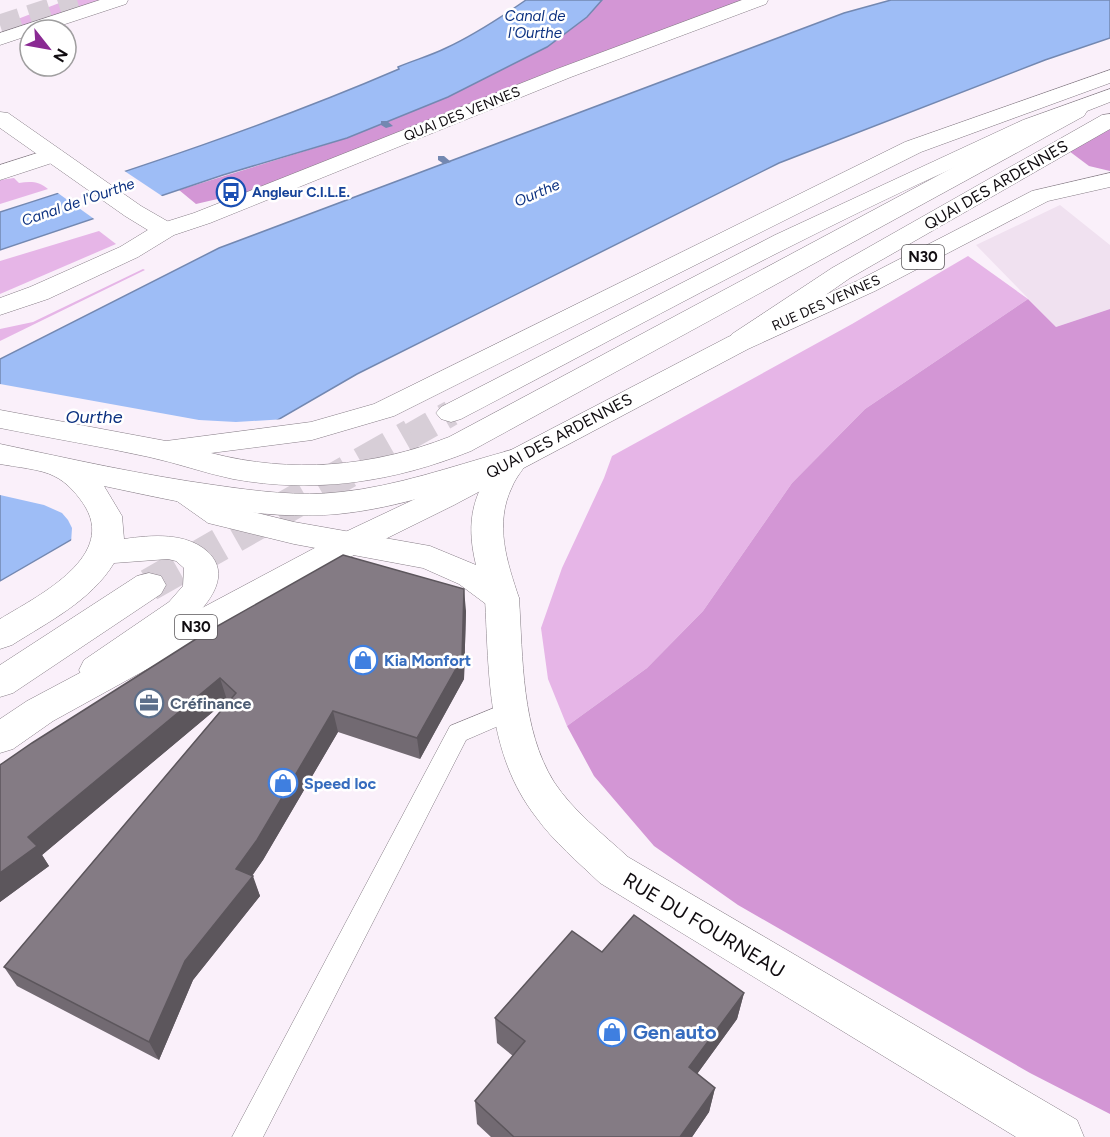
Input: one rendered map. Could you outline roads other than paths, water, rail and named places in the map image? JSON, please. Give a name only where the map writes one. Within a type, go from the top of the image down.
[{"type":"main road","points":[[0,39],[119,0]]},
{"type":"main road","name":"QUAI DES VENNES","points":[[0,307],[39,293],[129,252],[165,230],[202,218],[614,54],[759,0]]},
{"type":"main road","points":[[160,450],[312,431],[384,410],[913,147],[991,120],[1108,97]]},
{"type":"main road","points":[[451,413],[784,240],[1031,124],[1108,97]]},
{"type":"main road","points":[[0,419],[160,450],[241,470],[296,476],[345,475],[383,470],[423,460],[460,444],[1108,97]]},
{"type":"main road","name":"QUAI DES ARDENNES","points":[[0,738],[40,711],[352,542],[443,498],[738,343],[1108,97]]},
{"type":"main road","points":[[0,118],[133,211],[165,230]]},
{"type":"main road","points":[[784,240],[991,120]]},
{"type":"main road","points":[[0,173],[62,161]]},
{"type":"main road","name":"RUE DES VENNES","points":[[738,343],[866,286],[1040,196],[1110,180]]},
{"type":"main road","points":[[0,454],[185,492],[268,503],[339,504],[416,490],[514,459]]},
{"type":"main road","name":"RUE DU FOURNEAU","points":[[514,459],[495,488],[486,517],[490,559],[502,598],[514,735],[540,792],[556,814],[614,870],[1060,1137]]},
{"type":"main road","points":[[0,636],[85,580],[106,553],[109,525],[103,510],[90,491],[63,467]]},
{"type":"main road","points":[[185,492],[219,515],[430,558],[471,576],[502,598]]},
{"type":"main road","points":[[40,711],[180,611],[200,589],[200,564],[185,552],[164,548],[130,549],[106,553]]},
{"type":"main road","points":[[0,683],[149,585]]},
{"type":"lane","points":[[247,1137],[458,733],[511,710]]},
{"type":"water","name":"Canal de l'Ourthe","points":[[526,0],[602,0],[587,17],[547,47],[448,97],[347,138],[223,175],[0,250],[0,212],[301,109],[456,43]]},
{"type":"water","name":"Ourthe","points":[[891,0],[1110,0],[1110,38],[1045,60],[779,163],[357,374],[0,581],[0,359],[219,248],[844,13]]},
{"type":"waterway","points":[[384,123],[389,126]]},
{"type":"waterway","points":[[441,158],[447,162]]},
{"type":"tunnel","points":[[0,25],[77,0]]},
{"type":"tunnel","points":[[409,437],[451,413]]},
{"type":"tunnel","points":[[149,585],[412,435]]},
{"type":"place","name":"Angleur C.I.L.E.","points":[[231,192]]},
{"type":"place","name":"Kia Monfort","points":[[363,660]]},
{"type":"place","name":"Créfinance","points":[[149,703]]},
{"type":"place","name":"Speed loc","points":[[283,783]]},
{"type":"place","name":"Gen auto","points":[[612,1032]]}]
